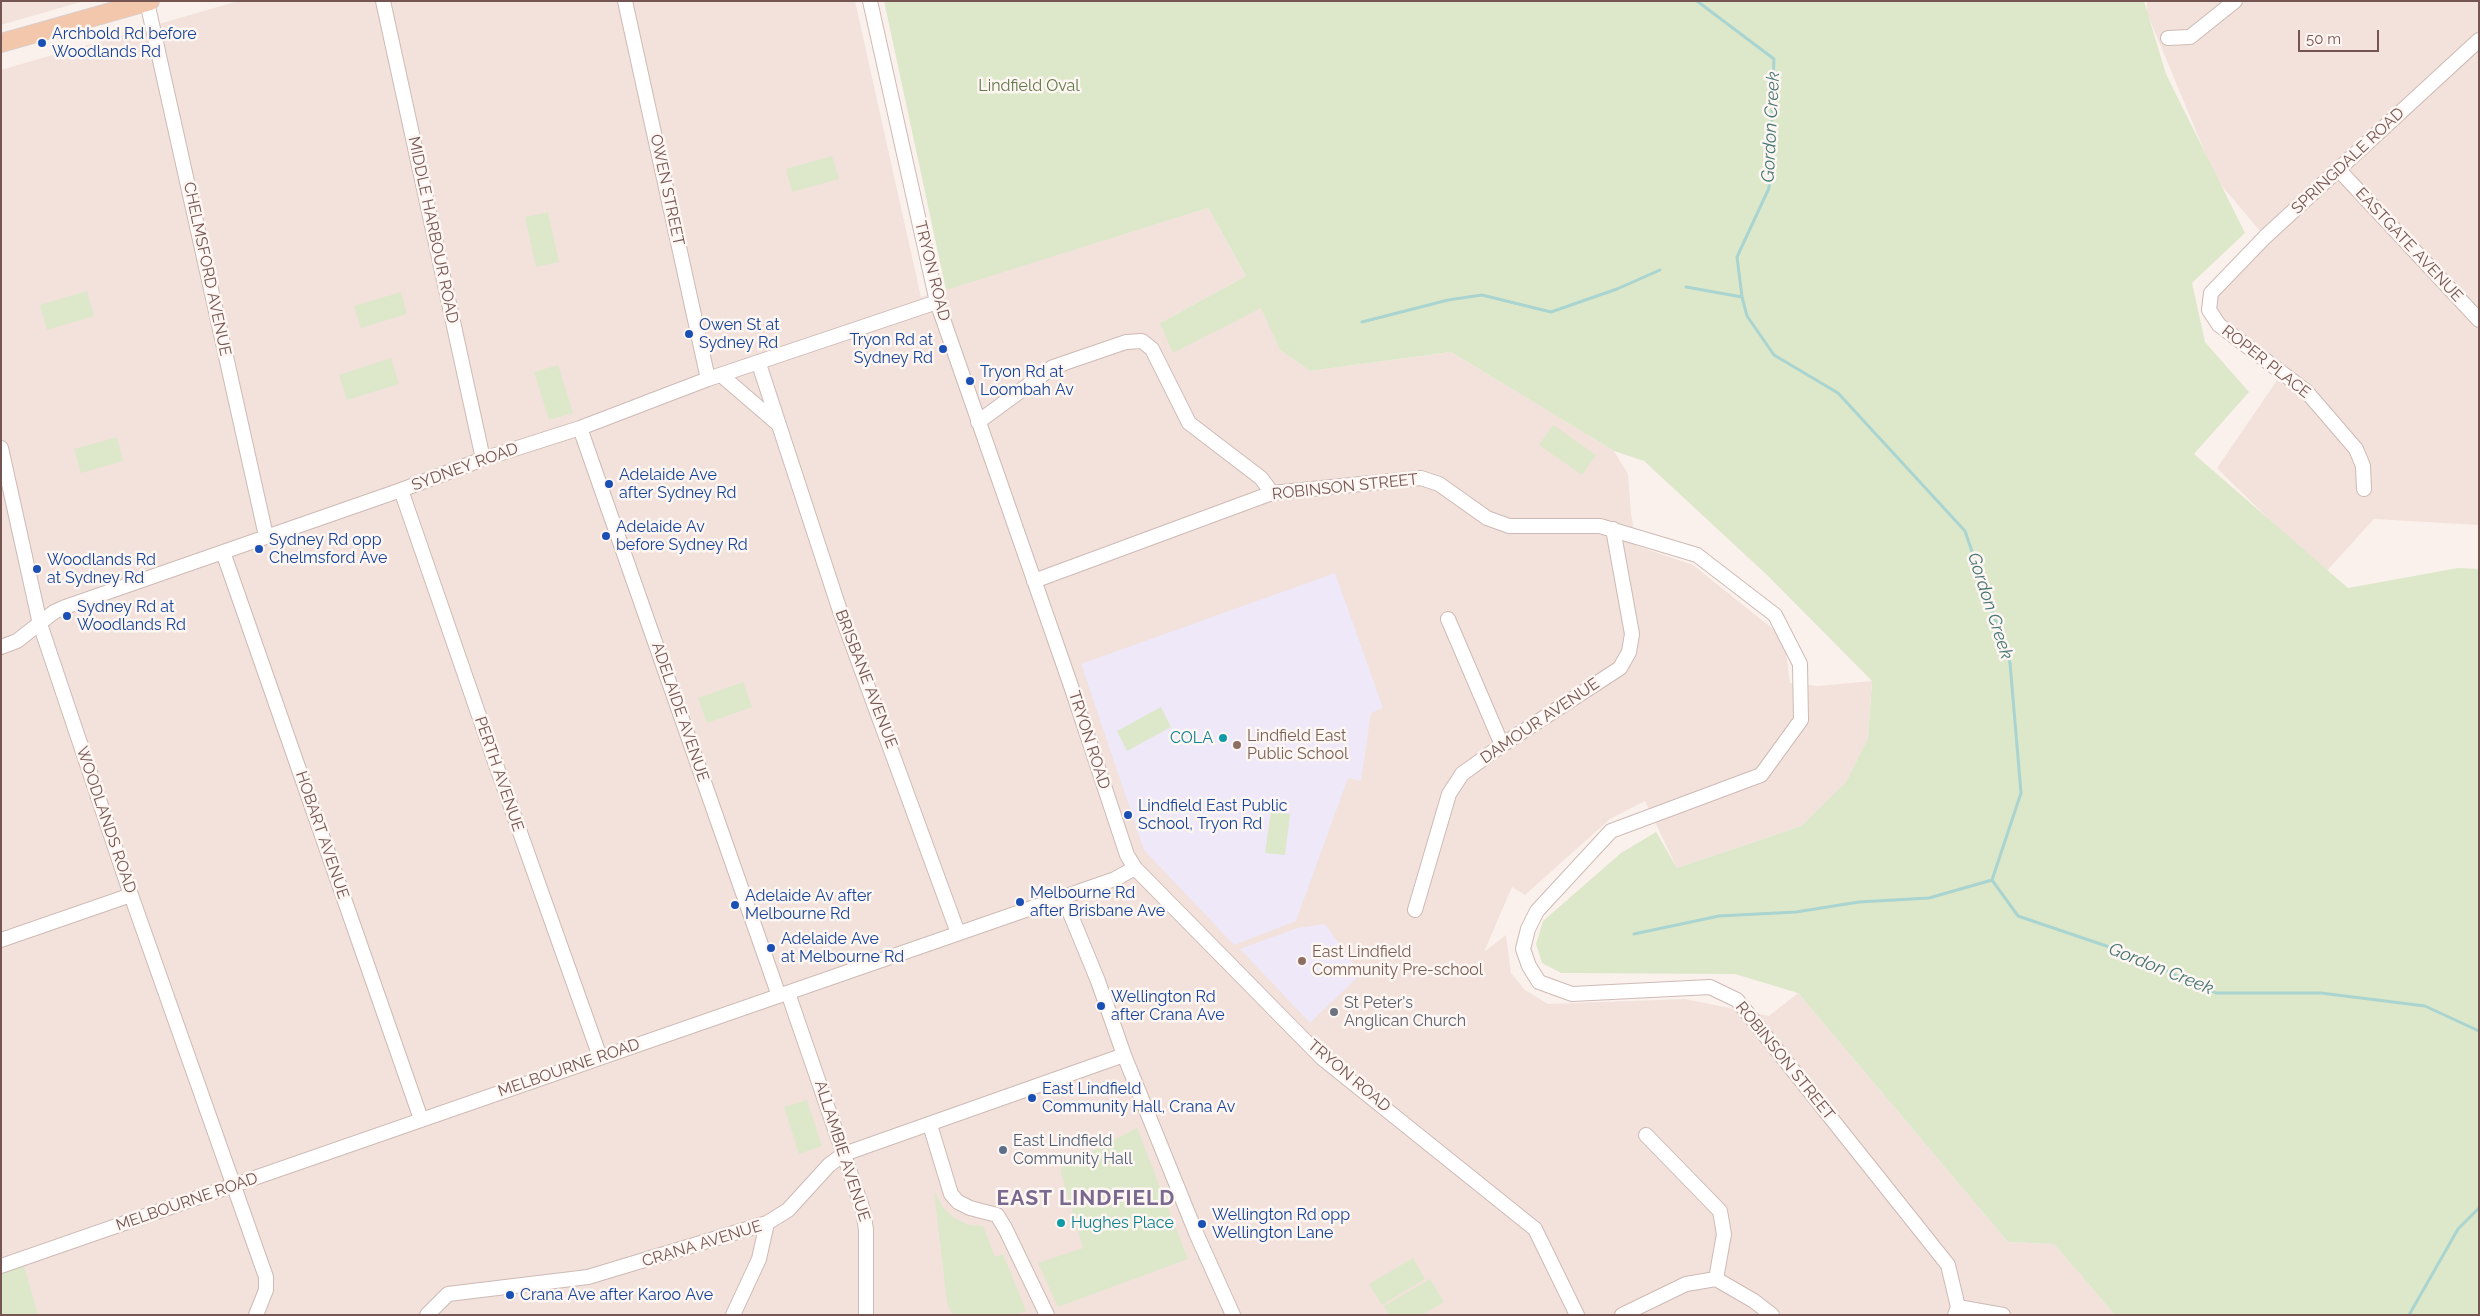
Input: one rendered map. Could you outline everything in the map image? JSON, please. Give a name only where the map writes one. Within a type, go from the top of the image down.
[{"type":"main road","points":[[1,43],[149,2]]},
{"type":"street","name":"MIDDLE HARBOUR ROAD","points":[[383,1],[483,459]]},
{"type":"street","name":"OWEN STREET","points":[[625,1],[715,377]]},
{"type":"street","name":"TRYON ROAD","points":[[870,1],[937,302],[1127,855],[1136,868],[1322,1058],[1535,1229],[1577,1315]]},
{"type":"street","points":[[2168,38],[2190,38],[2235,1]]},
{"type":"street","name":"CHELMSFORD AVENUE","points":[[149,2],[266,536]]},
{"type":"street","name":"SPRINGDALE ROAD","points":[[2218,283],[2479,40]]},
{"type":"street","name":"EASTGATE AVENUE","points":[[2339,170],[2479,320]]},
{"type":"street","name":"ROPER PLACE","points":[[2218,283],[2211,293],[2209,302],[2213,318],[2306,391],[2322,407],[2356,449],[2363,466],[2364,489]]},
{"type":"street","name":"SYDNEY ROAD","points":[[1,647],[17,641],[65,607],[401,490],[483,459],[580,428],[715,377],[759,364],[937,302]]},
{"type":"street","points":[[978,422],[1053,366],[1126,342],[1142,341],[1152,349],[1189,423],[1261,478],[1272,492]]},
{"type":"street","name":"BRISBANE AVENUE","points":[[759,364],[840,611],[958,933]]},
{"type":"street","points":[[715,377],[778,425]]},
{"type":"street","name":"ADELAIDE AVENUE","points":[[580,428],[784,994]]},
{"type":"street","name":"WOODLANDS ROAD","points":[[1,448],[40,624],[132,895],[236,1185],[266,1277],[266,1290],[256,1315]]},
{"type":"street","name":"ROBINSON STREET","points":[[1034,581],[1272,492],[1421,478],[1438,484],[1487,518],[1509,526],[1600,526],[1697,555],[1775,615],[1800,664],[1800,720],[1761,776],[1611,831],[1537,911],[1528,929],[1523,949],[1529,966],[1539,982],[1572,994],[1710,987],[1737,1000],[1948,1265],[1957,1311]]},
{"type":"street","name":"PERTH AVENUE","points":[[401,490],[600,1057]]},
{"type":"street","name":"DAMOUR AVENUE","points":[[1414,910],[1449,794],[1462,774],[1502,745],[1620,668],[1629,652],[1632,634],[1613,529]]},
{"type":"street","name":"HOBART AVENUE","points":[[223,552],[421,1119]]},
{"type":"street","points":[[1448,619],[1502,745]]},
{"type":"street","name":"MELBOURNE ROAD","points":[[1,1266],[1115,879],[1136,868]]},
{"type":"street","points":[[1,940],[132,895]]},
{"type":"street","points":[[1063,896],[1098,981],[1124,1055],[1196,1233],[1233,1315]]},
{"type":"street","name":"ALLAMBIE AVENUE","points":[[784,994],[863,1210],[866,1230],[866,1315]]},
{"type":"street","name":"CRANA AVENUE","points":[[427,1315],[448,1294],[588,1277],[768,1223],[788,1210],[829,1165],[844,1154],[1124,1055]]},
{"type":"street","points":[[930,1125],[951,1194],[964,1205],[997,1215],[1046,1315]]},
{"type":"street","points":[[1646,1135],[1720,1211],[1724,1234],[1716,1279]]},
{"type":"street","points":[[733,1315],[759,1259],[768,1223]]},
{"type":"street","points":[[1622,1315],[1686,1284],[1716,1279],[1754,1301],[1772,1315]]},
{"type":"street","points":[[1957,1311],[2003,1315]]},
{"type":"shaded area","points":[[1,1],[84,1],[1,25]]},
{"type":"shaded area","points":[[238,1],[855,1],[921,297],[1208,208],[1246,276],[1160,323],[1262,308],[1280,350],[1310,371],[1451,352],[1614,451],[1628,474],[1631,514],[1637,546],[1693,565],[1773,629],[1785,645],[1790,683],[1818,686],[1872,681],[1868,738],[1846,782],[1801,826],[1677,868],[1645,801],[1610,819],[1525,895],[1512,887],[1484,952],[1506,935],[1511,973],[1525,990],[1548,1004],[1685,999],[1769,1016],[1798,993],[2008,1242],[2054,1244],[2115,1315],[1,1315],[1,70]]},
{"type":"shaded area","points":[[2147,1],[2479,1],[2479,525],[2374,519],[2324,574],[2217,468],[2282,373],[2219,325],[2209,302],[2265,237],[2216,179],[2147,13]]},
{"type":"shaded area","name":"Lindfield East Public School","points":[[1335,573],[1383,708],[1371,713],[1361,781],[1348,778],[1296,921],[1234,945],[1144,850],[1081,664]]},
{"type":"shaded area","name":"East Lindfield Community Pre-school","points":[[1325,924],[1361,974],[1310,1023],[1240,949],[1297,928]]},
{"type":"green space","name":"Lindfield Oval","points":[[884,1],[2144,1],[2166,74],[2245,233],[2192,283],[2205,342],[2249,392],[2194,454],[2348,588],[2458,568],[2479,569],[2479,1315],[2115,1315],[2054,1244],[2008,1242],[1798,993],[1735,974],[1561,973],[1542,963],[1536,944],[1543,921],[1621,853],[1656,832],[1677,868],[1801,826],[1846,782],[1868,738],[1872,681],[1767,575],[1644,461],[1614,451],[1451,352],[1310,371],[1280,350],[1261,308],[1173,353],[1160,323],[1246,276],[1208,208],[946,290]]},
{"type":"green space","points":[[832,156],[839,179],[792,192],[786,169]]},
{"type":"green space","points":[[548,212],[559,262],[536,267],[525,217]]},
{"type":"green space","points":[[87,291],[94,316],[47,330],[40,305]]},
{"type":"green space","points":[[401,292],[407,314],[361,328],[354,306]]},
{"type":"green space","points":[[391,358],[399,384],[347,400],[339,375]]},
{"type":"green space","points":[[558,365],[573,413],[549,420],[534,372]]},
{"type":"green space","points":[[1553,425],[1596,455],[1582,475],[1539,445]]},
{"type":"green space","points":[[117,437],[123,461],[81,473],[74,449]]},
{"type":"green space","points":[[743,682],[752,707],[707,723],[698,698]]},
{"type":"green space","points":[[1161,707],[1171,727],[1127,751],[1117,731]]},
{"type":"green space","points":[[1271,811],[1290,814],[1285,855],[1265,853]]},
{"type":"green space","points":[[807,1100],[822,1146],[799,1154],[784,1107]]},
{"type":"green space","points":[[1137,1128],[1188,1259],[1058,1307],[1038,1263],[1083,1248],[1061,1173],[1062,1162],[1085,1155]]},
{"type":"green space","points":[[934,1191],[942,1206],[954,1218],[970,1225],[983,1226],[995,1257],[1003,1254],[1026,1311],[1014,1315],[952,1315],[947,1302]]},
{"type":"green space","points":[[1413,1258],[1425,1279],[1382,1305],[1369,1284]]},
{"type":"green space","points":[[23,1262],[38,1315],[1,1315],[1,1270]]},
{"type":"green space","points":[[1430,1279],[1444,1302],[1422,1315],[1389,1315],[1384,1306]]},
{"type":"waterway","name":"Gordon Creek","points":[[1697,1],[1774,59],[1769,188],[1737,257],[1742,297],[1747,316],[1774,355],[1838,393],[1965,531],[2010,663],[2021,793],[1992,880],[2018,916],[2127,953],[2216,993],[2321,993],[2425,1006],[2479,1031]]},
{"type":"waterway","points":[[1362,322],[1448,300],[1482,295],[1551,312],[1617,289],[1660,270]]},
{"type":"waterway","points":[[1686,287],[1742,297]]},
{"type":"waterway","points":[[1634,934],[1719,916],[1796,912],[1859,902],[1929,898],[1992,880]]},
{"type":"waterway","name":"Gordon Creek","points":[[2409,1315],[2458,1229],[2479,1208]]},
{"type":"place","name":"Archbold Rd before Woodlands Rd","points":[[42,43]]},
{"type":"place","name":"Owen St at Sydney Rd","points":[[689,334]]},
{"type":"place","name":"Tryon Rd at Sydney Rd","points":[[943,349]]},
{"type":"place","name":"Tryon Rd at Loombah Av","points":[[970,381]]},
{"type":"place","name":"Adelaide Ave after Sydney Rd","points":[[609,484]]},
{"type":"place","name":"Adelaide Av before Sydney Rd","points":[[606,536]]},
{"type":"place","name":"Sydney Rd opp Chelmsford Ave","points":[[259,549]]},
{"type":"place","name":"Woodlands Rd at Sydney Rd","points":[[37,569]]},
{"type":"place","name":"Sydney Rd at Woodlands Rd","points":[[67,616]]},
{"type":"place","name":"COLA","points":[[1223,738]]},
{"type":"place","name":"Lindfield East Public School","points":[[1237,745]]},
{"type":"place","name":"Lindfield East Public School, Tryon Rd","points":[[1128,815]]},
{"type":"place","name":"Melbourne Rd after Brisbane Ave","points":[[1020,902]]},
{"type":"place","name":"Adelaide Av after Melbourne Rd","points":[[735,905]]},
{"type":"place","name":"Adelaide Ave at Melbourne Rd","points":[[771,948]]},
{"type":"place","name":"East Lindfield Community Pre-school","points":[[1302,961]]},
{"type":"place","name":"Wellington Rd after Crana Ave","points":[[1101,1006]]},
{"type":"place","name":"St Peter's Anglican Church","points":[[1334,1012]]},
{"type":"place","name":"East Lindfield Community Hall, Crana Av","points":[[1032,1098]]},
{"type":"place","name":"East Lindfield Community Hall","points":[[1003,1150]]},
{"type":"place","name":"Hughes Place","points":[[1061,1223]]},
{"type":"place","name":"Wellington Rd opp Wellington Lane","points":[[1202,1224]]},
{"type":"place","name":"Crana Ave after Karoo Ave","points":[[510,1295]]},
{"type":"district","name":"EAST LINDFIELD","points":[[1086,1199]]}]
